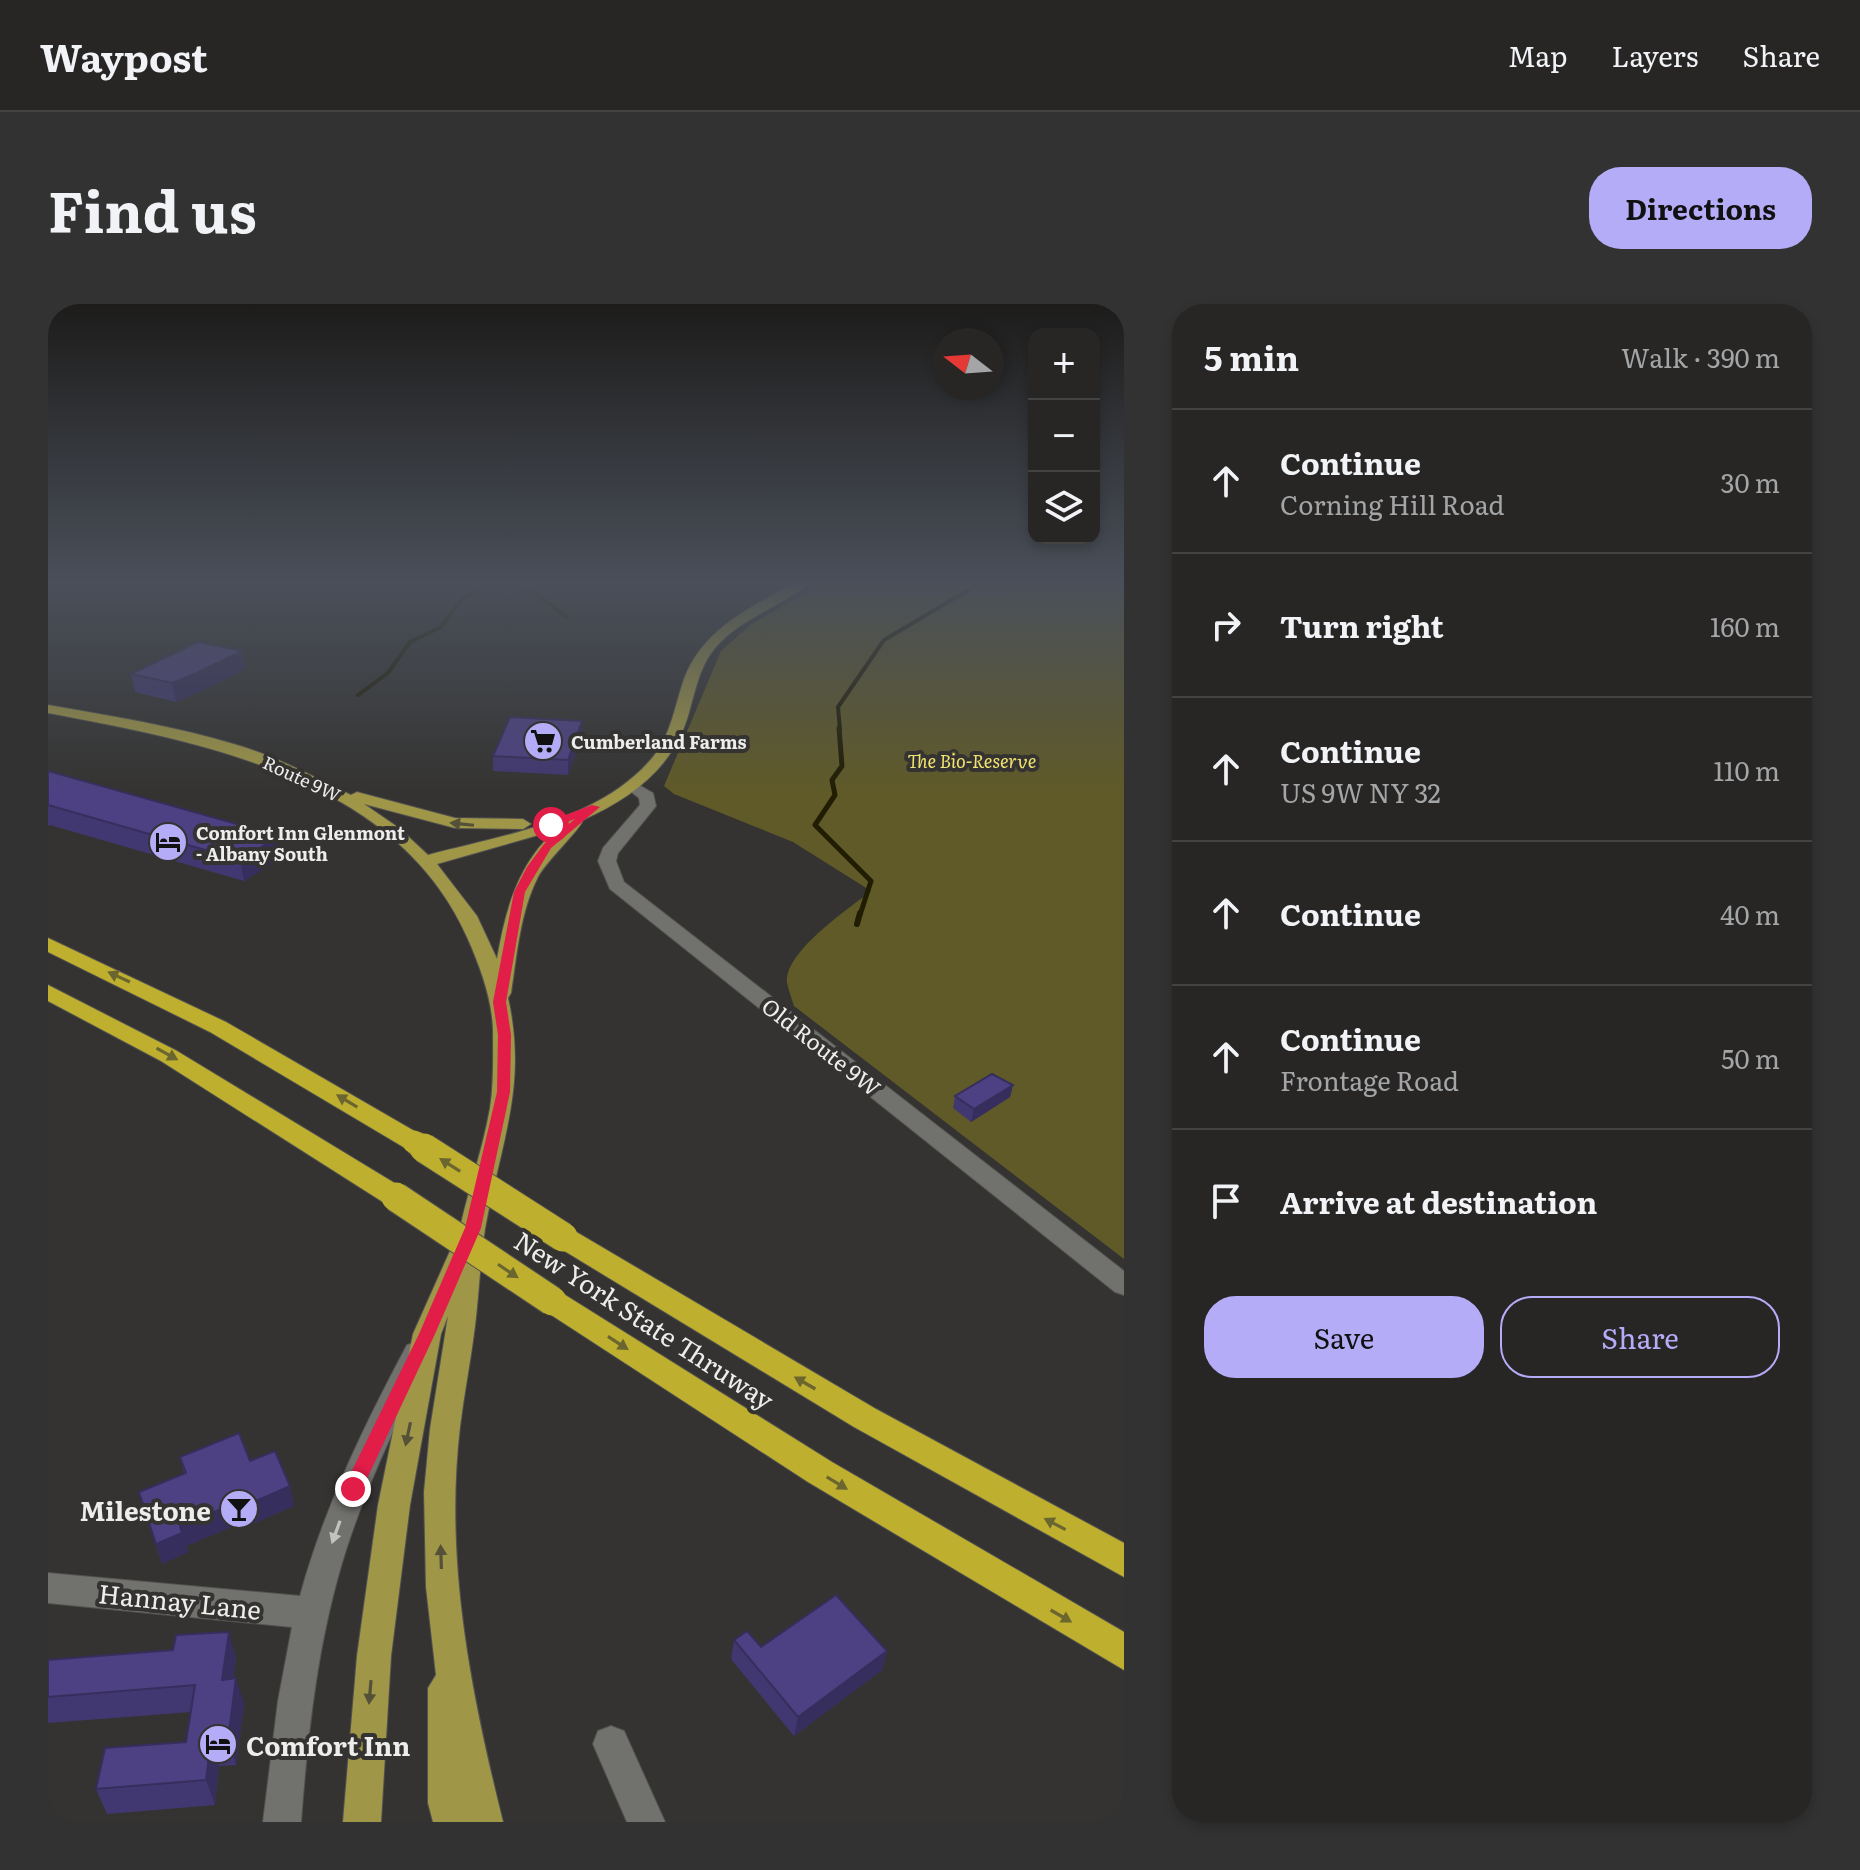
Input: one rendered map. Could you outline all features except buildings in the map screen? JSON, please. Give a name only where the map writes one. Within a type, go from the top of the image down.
[{"type":"highway","name":"New York State Thruway","points":[[48,944],[218,1027],[414,1142],[563,1237],[865,1418],[1124,1561]]},
{"type":"highway","name":"New York State Thruway","points":[[48,992],[181,1063],[396,1197],[820,1472],[1124,1652]]},
{"type":"main road","points":[[427,861],[568,819],[632,786],[657,762],[669,745],[682,718],[696,666],[705,653]]},
{"type":"main road","name":"Route 9W","points":[[48,709],[208,741],[272,762],[324,786],[370,813],[427,861],[452,891],[473,925],[491,968],[500,1002]]},
{"type":"main road","points":[[324,786],[427,818],[455,823],[499,826],[568,819]]},
{"type":"main road","points":[[452,1822],[447,1803],[446,1635],[440,1537],[443,1450],[473,1228],[503,1092],[504,1035],[500,1002],[516,906],[525,880],[548,846],[595,807]]},
{"type":"main road","points":[[362,1822],[368,1716],[383,1577],[427,1334],[473,1228]]},
{"type":"main road","points":[[446,1635],[484,1822]]},
{"type":"street","name":"Old Route 9W","points":[[632,786],[647,796],[648,806],[609,852],[607,861],[616,885],[1124,1285]]},
{"type":"street","points":[[282,1822],[290,1741],[312,1613],[353,1489],[427,1334]]},
{"type":"street","name":"Hannay Lane","points":[[48,1588],[312,1613]]},
{"type":"street","points":[[611,1744],[646,1822]]},
{"type":"green space","name":"The Bio-Reserve","points":[[720,653],[1124,653],[1124,1259],[794,1006],[787,982],[796,957],[820,931],[871,891],[793,842],[674,794],[664,786]]},
{"type":"waterway","points":[[358,695],[388,673],[402,653]]},
{"type":"waterway","points":[[840,730],[838,707],[875,653]]},
{"type":"waterway","points":[[839,728],[842,766],[832,780],[835,795],[815,825],[871,881],[860,915]]},
{"type":"waterway","points":[[857,924],[860,913]]},
{"type":"place","name":"Cumberland Farms","points":[[543,741]]},
{"type":"place","name":"Comfort Inn Glenmont - Albany South","points":[[168,842]]},
{"type":"place","name":"Milestone","points":[[239,1509]]},
{"type":"place","name":"Comfort Inn","points":[[218,1744]]},
{"type":"route","points":[[353,1489],[427,1334],[473,1228],[503,1092],[505,1053],[500,1002],[520,892],[532,867],[548,846],[595,807],[551,825]]}]
